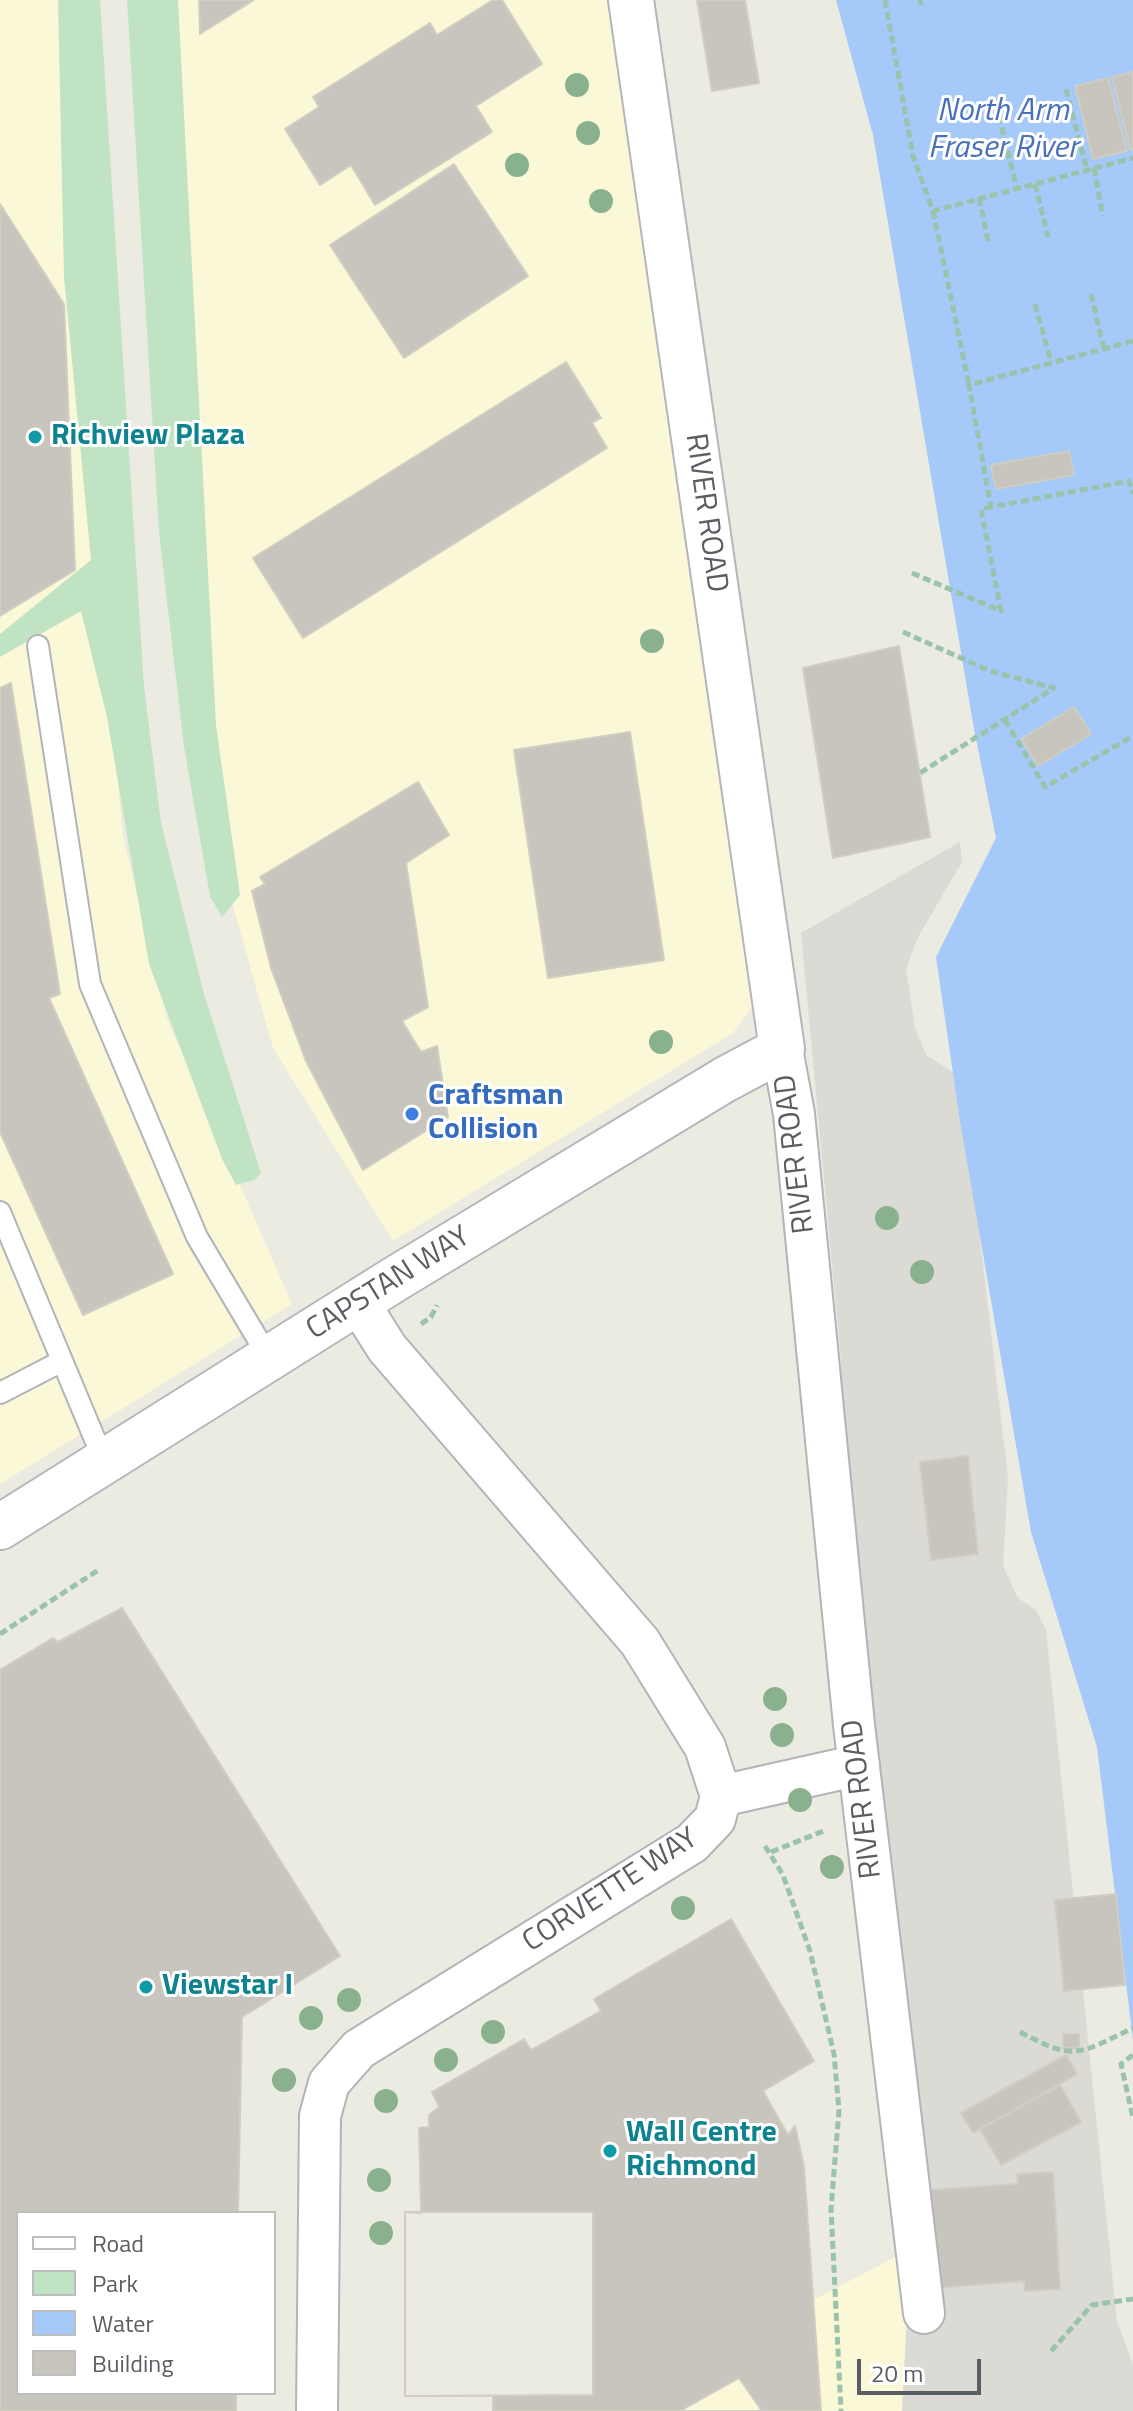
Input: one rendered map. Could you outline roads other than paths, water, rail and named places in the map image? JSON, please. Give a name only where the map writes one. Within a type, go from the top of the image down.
[{"type":"street","name":"RIVER ROAD","points":[[631,0],[782,1049],[794,1114],[859,1765],[924,2313]]},
{"type":"street","name":"CAPSTAN WAY","points":[[0,1527],[358,1302],[724,1080],[782,1049]]},
{"type":"street","name":"CORVETTE WAY","points":[[317,2411],[320,2116],[329,2083],[359,2049],[692,1843],[715,1819],[721,1796],[705,1747],[640,1642],[387,1348],[358,1302]]},
{"type":"street","points":[[721,1796],[859,1765]]},
{"type":"lane","points":[[38,646],[90,984],[197,1237],[269,1358]]},
{"type":"lane","points":[[0,1212],[104,1461]]},
{"type":"lane","points":[[0,1393],[62,1361]]},
{"type":"water","name":"North Arm Fraser River","points":[[836,0],[1133,0],[1133,2040],[1097,1747],[1031,1532],[960,1121],[936,957],[996,838],[974,729],[873,135]]},
{"type":"place","name":"Richview Plaza","points":[[35,437]]},
{"type":"place","name":"Craftsman Collision","points":[[412,1114]]},
{"type":"place","name":"Viewstar I","points":[[146,1987]]},
{"type":"place","name":"Wall Centre Richmond","points":[[610,2151]]}]
